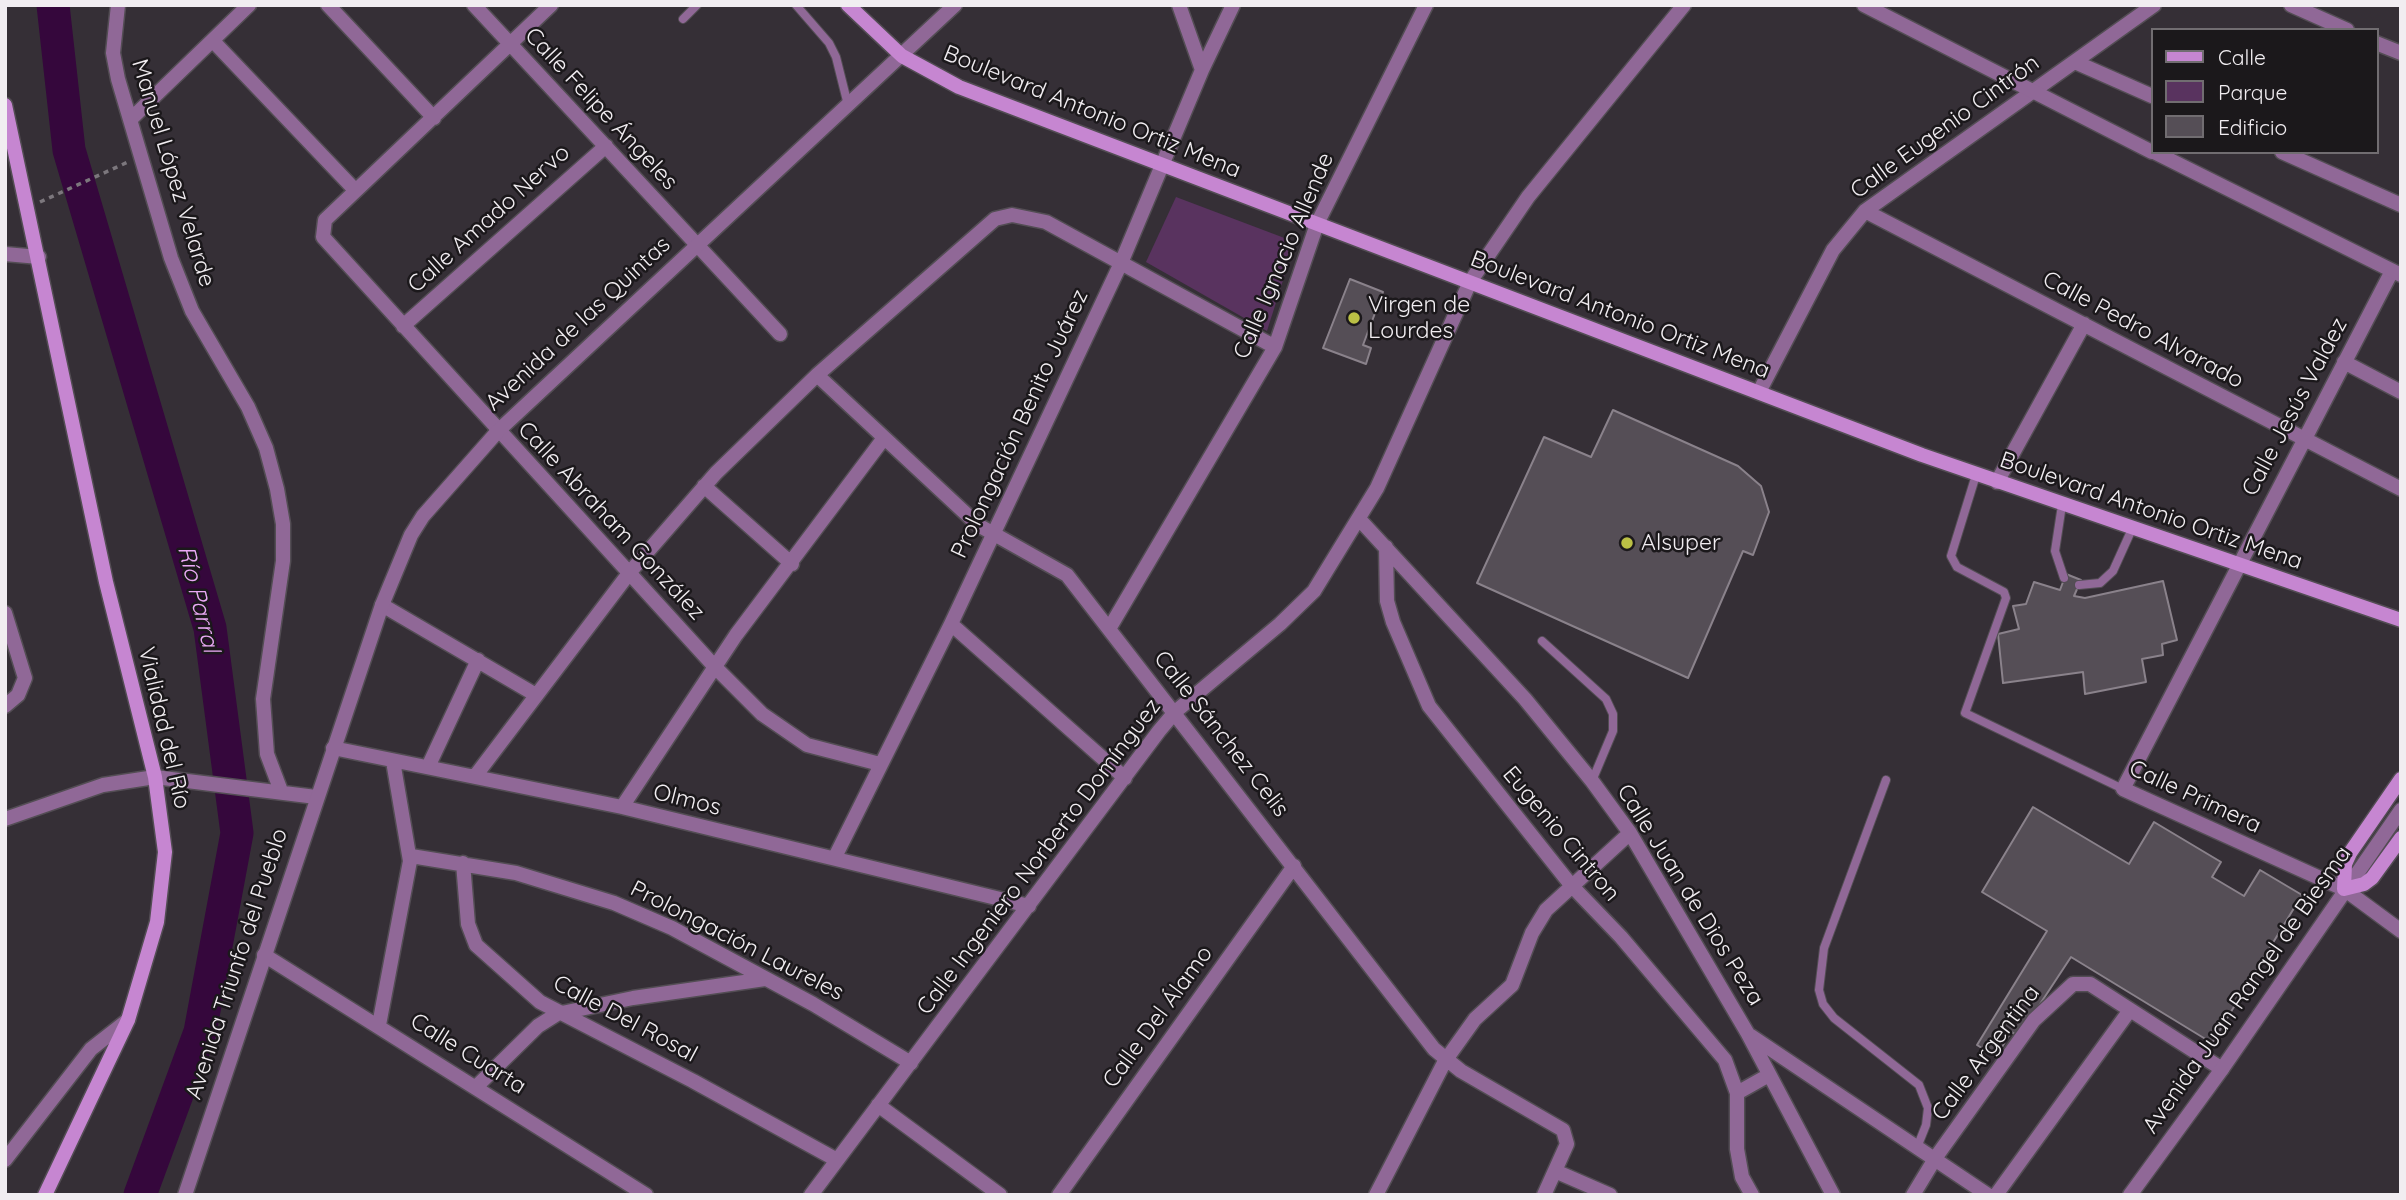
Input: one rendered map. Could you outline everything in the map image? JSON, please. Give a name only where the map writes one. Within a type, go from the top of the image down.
[{"type":"main road","name":"Boulevard Antonio Ortiz Mena","points":[[848,5],[902,56],[959,87],[1162,167],[1976,475],[2401,620]]},
{"type":"main road","name":"Vialidad del Río","points":[[5,105],[106,582],[162,778],[165,852],[163,880],[145,970],[128,1020],[45,1195]]},
{"type":"main road","points":[[2401,779],[2350,853],[2346,864],[2344,889],[2364,884],[2372,878],[2401,838]]},
{"type":"street","name":"Manuel López Velarde","points":[[118,5],[113,53],[182,290],[248,407],[266,448],[278,489],[284,524],[283,561],[263,699],[267,754],[277,790]]},
{"type":"street","points":[[131,119],[249,5]]},
{"type":"street","points":[[328,5],[434,118]]},
{"type":"street","name":"Calle Felipe Ángeles","points":[[474,5],[780,334]]},
{"type":"street","points":[[213,41],[355,190],[551,5]]},
{"type":"street","name":"Avenida de las Quintas","points":[[333,748],[382,605],[402,554],[423,516],[498,431],[955,5]]},
{"type":"street","points":[[1179,5],[1202,69]]},
{"type":"street","name":"Prolongación Benito Juárez","points":[[835,857],[951,624],[1121,263],[1202,69],[1233,5]]},
{"type":"street","name":"Calle Ignacio Allende","points":[[1109,629],[1275,347],[1317,224],[1426,5]]},
{"type":"street","name":"Calle Ingeniero Norberto Domínguez","points":[[811,1195],[1175,712],[1299,607],[1332,565],[1360,520],[1469,282],[1528,197],[1684,5]]},
{"type":"street","points":[[1864,5],[2150,151]]},
{"type":"street","name":"Calle Eugenio Cintrón","points":[[1759,392],[1833,250],[1865,211],[2154,5]]},
{"type":"street","points":[[2291,5],[2343,28]]},
{"type":"street","points":[[2378,44],[2401,53]]},
{"type":"street","points":[[2075,62],[2150,95]]},
{"type":"street","name":"Calle Amado Nervo","points":[[403,326],[606,146]]},
{"type":"street","points":[[2157,154],[2396,273]]},
{"type":"street","points":[[2286,154],[2401,205]]},
{"type":"street","name":"Calle Abraham González","points":[[355,190],[323,225],[325,243],[715,667],[785,732],[831,753],[880,764]]},
{"type":"street","name":"Calle Pedro Alvarado","points":[[1865,211],[2401,489]]},
{"type":"street","points":[[475,775],[630,572],[704,486],[817,375],[995,219],[1012,215],[1046,222],[1275,347]]},
{"type":"street","points":[[5,254],[39,257]]},
{"type":"street","name":"Calle Jesús Valdez","points":[[2123,789],[2303,439],[2396,273]]},
{"type":"street","points":[[1997,482],[2084,324]]},
{"type":"street","points":[[2344,362],[2401,392]]},
{"type":"street","name":"Calle Sánchez Celis","points":[[817,375],[961,511],[994,534],[1067,575],[1446,1061],[1563,1130],[1568,1139],[1555,1171]]},
{"type":"street","points":[[622,807],[736,635],[792,564],[884,438]]},
{"type":"street","points":[[704,486],[792,564]]},
{"type":"street","name":"Calle Juan de Dios Peza","points":[[1360,520],[1525,699],[1592,781],[1630,833],[1748,1034],[1833,1195]]},
{"type":"street","name":"Eugenio Cintron","points":[[1386,547],[1387,601],[1393,622],[1429,706],[1570,885],[1621,937],[1725,1060],[1737,1093],[1737,1149],[1742,1177],[1752,1195]]},
{"type":"street","points":[[382,605],[536,695]]},
{"type":"street","points":[[5,613],[25,678],[18,695],[5,706]]},
{"type":"street","points":[[951,624],[1125,778]]},
{"type":"street","points":[[428,767],[478,660]]},
{"type":"street","name":"Olmos","points":[[333,748],[622,807],[1029,906]]},
{"type":"street","name":"Avenida Triunfo del Pueblo","points":[[185,1195],[333,748]]},
{"type":"street","points":[[379,1025],[411,856],[393,761]]},
{"type":"street","points":[[5,818],[103,785],[162,778],[277,790],[316,797]]},
{"type":"street","name":"Calle Primera","points":[[2123,789],[2344,889],[2401,931]]},
{"type":"street","name":"Avenida Juan Rangel de Biesma","points":[[2130,1195],[2222,1069],[2401,810]]},
{"type":"street","points":[[1376,1195],[1446,1061],[1475,1019],[1512,985],[1539,920],[1570,885],[1630,833]]},
{"type":"street","name":"Prolongación Laureles","points":[[411,856],[463,863],[552,882],[614,903],[672,928],[911,1063]]},
{"type":"street","name":"Calle Del Rosal","points":[[463,863],[468,924],[476,945],[540,1002],[837,1160]]},
{"type":"street","name":"Calle Del Álamo","points":[[1059,1195],[1294,866]]},
{"type":"street","name":"Calle Cuarta","points":[[264,955],[477,1086],[646,1195]]},
{"type":"street","points":[[477,1086],[538,1026],[561,1013],[633,998],[765,979]]},
{"type":"street","name":"Calle Argentina","points":[[1913,1195],[1936,1157],[2034,1020],[2065,989],[2078,982],[2087,982],[2222,1069]]},
{"type":"street","points":[[1996,1195],[2130,1010]]},
{"type":"street","points":[[5,1160],[90,1049],[128,1020]]},
{"type":"street","points":[[1748,1034],[1936,1157],[1988,1195]]},
{"type":"street","points":[[1737,1093],[1769,1075]]},
{"type":"street","points":[[878,1105],[1000,1195]]},
{"type":"street","points":[[1544,1195],[1555,1171],[1610,1195]]},
{"type":"lane","points":[[683,19],[698,5]]},
{"type":"lane","points":[[796,5],[829,43],[836,57],[848,105]]},
{"type":"lane","name":"Calle Primera","points":[[1976,475],[1951,556],[1957,567],[2004,592],[2006,598],[1965,713],[2123,789]]},
{"type":"lane","points":[[2062,505],[2055,551],[2064,578]]},
{"type":"lane","points":[[2079,585],[2100,583],[2113,571],[2132,529]]},
{"type":"lane","points":[[1542,641],[1606,699],[1613,714],[1613,731],[1592,781]]},
{"type":"lane","points":[[1886,780],[1824,948],[1819,990],[1823,1004],[1833,1018],[1919,1085],[1928,1108],[1926,1125],[1918,1146]]},
{"type":"path","points":[[28,208],[142,156]]},
{"type":"green space","points":[[1176,197],[1295,242],[1267,331],[1146,262]]},
{"type":"building","name":"Virgen de Lourdes","points":[[1350,279],[1383,292],[1363,345],[1371,348],[1366,364],[1323,348]]},
{"type":"building","name":"Alsuper","points":[[1613,410],[1738,466],[1761,486],[1769,512],[1753,555],[1743,551],[1688,678],[1477,583],[1544,437],[1591,457]]},
{"type":"building","points":[[2066,574],[2081,580],[2074,596],[2085,598],[2163,581],[2177,640],[2162,644],[2163,655],[2142,659],[2146,682],[2085,694],[2083,672],[2003,683],[1998,634],[2019,629],[2013,606],[2026,604],[2034,582],[2060,590]]},
{"type":"building","points":[[2033,807],[2129,864],[2154,822],[2221,862],[2212,877],[2244,896],[2260,870],[2302,895],[2212,1043],[2071,957],[2019,1036],[2011,1032],[1996,1057],[1977,1045],[2047,931],[1982,892]]},
{"type":"waterway","name":"Río Parral","points":[[53,5],[69,150],[210,628],[237,833],[200,1032],[140,1195]]},
{"type":"place","name":"Virgen de Lourdes","points":[[1354,318]]},
{"type":"place","name":"Alsuper","points":[[1627,543]]}]
